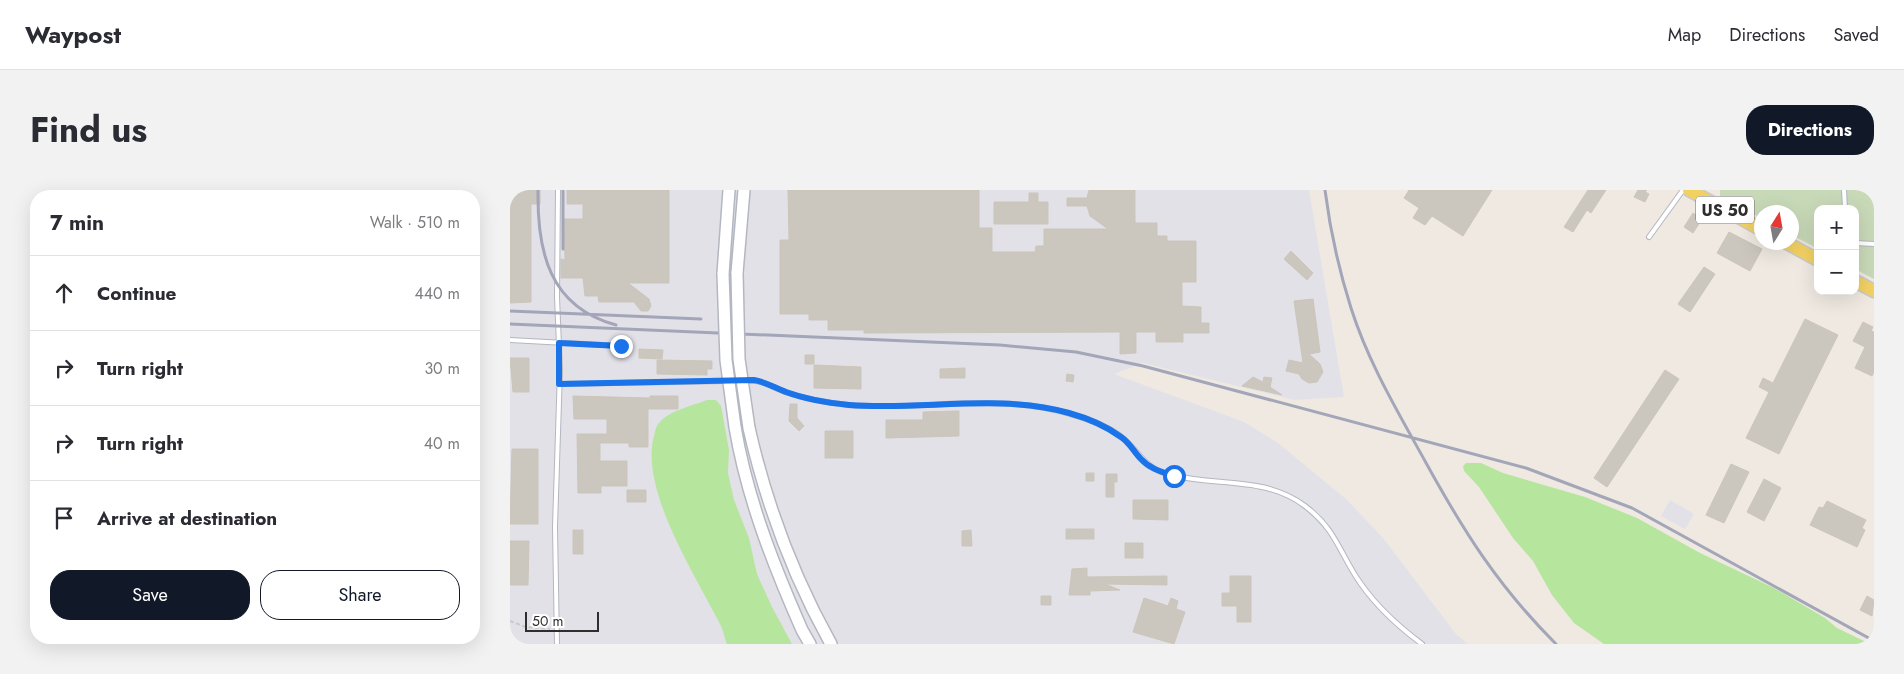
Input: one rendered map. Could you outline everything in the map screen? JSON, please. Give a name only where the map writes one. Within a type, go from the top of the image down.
[{"type":"main road","points":[[729,190],[723,274],[726,360],[735,427],[740,455],[762,537],[798,621],[810,644]]},
{"type":"main road","points":[[744,190],[736,274],[739,359],[749,428],[780,534],[817,619],[831,644]]},
{"type":"main road","name":"US 50","points":[[1696,192],[1754,225]]},
{"type":"main road","points":[[1799,250],[1814,258]]},
{"type":"main road","points":[[1859,283],[1874,291]]},
{"type":"lane","points":[[557,644],[555,527],[559,384],[557,297],[558,190]]},
{"type":"lane","points":[[1649,237],[1682,190]]},
{"type":"lane","points":[[1844,190],[1845,205]]},
{"type":"lane","points":[[1859,243],[1874,244]]},
{"type":"lane","points":[[510,340],[621,346]]},
{"type":"lane","points":[[559,384],[754,380],[766,382],[787,392],[849,405],[978,403],[1028,406],[1068,413],[1100,424],[1121,437],[1134,449],[1141,459],[1155,470],[1174,476],[1260,485],[1285,492],[1327,525],[1338,540],[1360,583],[1373,600],[1388,617],[1422,644]]},
{"type":"path","points":[[510,621],[526,627],[557,629]]},
{"type":"shaded area","points":[[510,190],[1309,190],[1344,397],[1294,400],[1143,363],[1114,374],[1244,422],[1278,443],[1346,499],[1383,538],[1456,634],[1468,644],[510,644]]},
{"type":"shaded area","points":[[1670,500],[1694,514],[1685,529],[1661,516]]},
{"type":"green space","points":[[1720,190],[1874,190],[1874,279],[1859,271],[1859,205],[1814,205],[1814,247],[1799,239],[1799,205],[1754,205],[1754,214],[1720,196]]},
{"type":"green space","points":[[707,400],[716,400],[721,406],[729,450],[728,473],[734,500],[749,538],[757,574],[792,644],[727,644],[721,626],[686,560],[663,510],[652,462],[653,440],[657,426],[669,415]]},
{"type":"green space","points":[[1466,463],[1481,463],[1503,473],[1585,497],[1637,518],[1700,553],[1774,588],[1825,618],[1837,628],[1870,644],[1604,644],[1574,623],[1552,595],[1533,561],[1513,538],[1479,487],[1464,471],[1463,466]]},
{"type":"building","points":[[510,190],[540,190],[540,204],[531,204],[531,302],[510,303]]},
{"type":"building","points":[[567,190],[669,190],[669,283],[628,283],[649,299],[651,306],[648,311],[641,311],[634,302],[599,302],[598,296],[585,296],[583,278],[561,278],[561,259],[565,260],[564,219],[583,219],[583,204],[567,204]]},
{"type":"building","points":[[788,190],[979,190],[979,228],[992,228],[992,252],[1035,252],[1036,246],[1044,246],[1044,229],[1108,229],[1090,216],[1087,206],[1067,206],[1067,198],[1087,198],[1089,190],[1135,190],[1135,223],[1157,223],[1157,236],[1167,236],[1167,241],[1196,241],[1196,282],[1182,282],[1182,306],[1201,307],[1201,323],[1209,323],[1209,333],[1183,333],[1183,342],[1156,342],[1156,332],[1136,332],[1136,353],[1120,354],[1120,332],[864,333],[864,330],[828,330],[828,320],[809,320],[809,314],[780,314],[780,240],[789,240]]},
{"type":"building","points":[[1409,190],[1492,190],[1463,236],[1432,216],[1425,225],[1413,218],[1419,208],[1404,198]]},
{"type":"building","points":[[1588,190],[1606,190],[1591,213],[1587,210],[1573,232],[1564,227]]},
{"type":"building","points":[[1638,190],[1647,190],[1645,192],[1649,194],[1645,202],[1634,197]]},
{"type":"building","points":[[1029,193],[1038,193],[1038,202],[1048,202],[1048,224],[994,224],[994,202],[1029,202]]},
{"type":"building","points":[[1693,213],[1702,219],[1693,233],[1684,227]]},
{"type":"building","points":[[1729,232],[1754,245],[1754,250],[1761,250],[1750,271],[1717,253]]},
{"type":"building","points":[[1291,251],[1313,273],[1307,280],[1284,259]]},
{"type":"building","points":[[1704,267],[1715,274],[1690,312],[1678,304]]},
{"type":"building","points":[[1313,299],[1320,352],[1309,354],[1320,364],[1323,372],[1317,382],[1309,383],[1302,379],[1299,374],[1286,371],[1289,360],[1303,363],[1294,301]]},
{"type":"building","points":[[1805,319],[1838,335],[1779,454],[1746,438],[1769,392],[1759,387],[1763,378],[1773,383]]},
{"type":"building","points":[[1863,322],[1873,327],[1871,331],[1874,332],[1874,372],[1872,376],[1855,368],[1865,347],[1853,341]]},
{"type":"building","points":[[639,349],[663,350],[662,359],[639,358]]},
{"type":"building","points":[[805,355],[814,355],[814,364],[805,364]]},
{"type":"building","points":[[510,358],[529,358],[529,392],[513,392]]},
{"type":"building","points":[[657,360],[712,361],[712,369],[707,369],[707,375],[657,374]]},
{"type":"building","points":[[814,365],[861,367],[861,389],[814,388]]},
{"type":"building","points":[[965,368],[965,378],[940,378],[940,369]]},
{"type":"building","points":[[1665,370],[1679,379],[1607,487],[1594,478]]},
{"type":"building","points":[[1067,374],[1074,375],[1073,382],[1066,381]]},
{"type":"building","points":[[1253,377],[1263,382],[1264,377],[1272,378],[1270,387],[1282,395],[1242,386]]},
{"type":"building","points":[[573,396],[650,398],[650,396],[678,396],[678,409],[648,409],[648,447],[629,447],[629,443],[600,443],[600,461],[627,461],[627,486],[601,486],[601,493],[578,493],[577,434],[607,434],[607,419],[574,419]]},
{"type":"building","points":[[790,404],[797,404],[797,418],[804,426],[799,431],[789,421]]},
{"type":"building","points":[[959,411],[959,436],[886,438],[886,420],[923,420],[923,412]]},
{"type":"building","points":[[825,431],[853,431],[853,458],[825,458]]},
{"type":"building","points":[[512,449],[538,449],[538,524],[510,524]]},
{"type":"building","points":[[1731,464],[1749,472],[1724,523],[1706,515]]},
{"type":"building","points":[[1086,473],[1094,473],[1094,481],[1086,481]]},
{"type":"building","points":[[1106,474],[1117,474],[1117,482],[1114,482],[1114,497],[1106,497]]},
{"type":"building","points":[[1764,479],[1781,488],[1764,521],[1747,512]]},
{"type":"building","points":[[627,490],[646,490],[646,502],[627,502]]},
{"type":"building","points":[[1133,500],[1168,500],[1168,520],[1133,519]]},
{"type":"building","points":[[1827,501],[1866,520],[1862,528],[1865,530],[1857,547],[1810,525],[1819,507],[1823,508]]},
{"type":"building","points":[[1066,529],[1094,529],[1094,539],[1066,539]]},
{"type":"building","points":[[573,530],[583,530],[583,554],[573,554]]},
{"type":"building","points":[[971,530],[972,546],[962,546],[962,531]]},
{"type":"building","points":[[510,541],[529,541],[528,585],[510,585]]},
{"type":"building","points":[[1125,543],[1143,543],[1143,558],[1125,558]]},
{"type":"building","points":[[1087,568],[1087,577],[1167,576],[1167,585],[1105,584],[1120,590],[1090,591],[1090,595],[1069,595],[1072,569]]},
{"type":"building","points":[[1230,576],[1251,576],[1251,622],[1237,622],[1237,606],[1222,606],[1222,593],[1230,593]]},
{"type":"building","points":[[1041,596],[1051,596],[1051,605],[1041,605]]},
{"type":"building","points":[[1867,596],[1874,600],[1872,616],[1860,610]]},
{"type":"building","points":[[1144,598],[1168,606],[1171,598],[1178,601],[1176,609],[1185,612],[1174,644],[1133,632]]},
{"type":"railway","points":[[538,190],[540,234],[552,274],[562,290],[575,305],[593,317],[616,325]]},
{"type":"railway","points":[[563,190],[563,249]]},
{"type":"railway","points":[[1325,190],[1332,235],[1347,294],[1366,348],[1384,386],[1439,487],[1468,535],[1499,579],[1556,644]]},
{"type":"railway","points":[[510,311],[701,319]]},
{"type":"railway","points":[[510,324],[1000,345],[1076,352],[1143,366],[1526,468],[1632,508],[1874,641]]},
{"type":"route","points":[[621,346],[559,343],[559,384],[754,380],[766,382],[787,392],[849,405],[978,403],[1028,406],[1068,413],[1100,424],[1121,437],[1134,449],[1141,459],[1155,470],[1174,476]]}]
